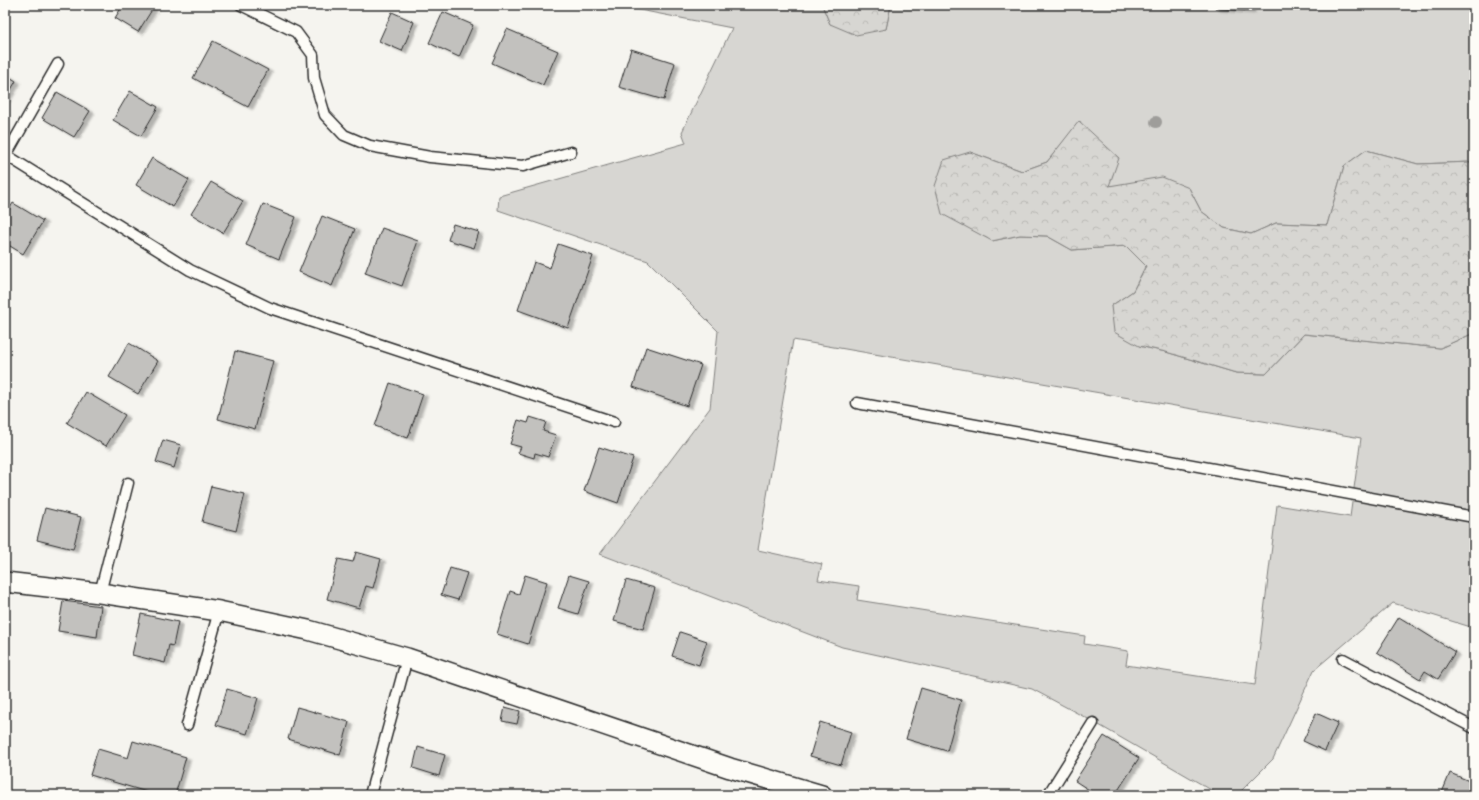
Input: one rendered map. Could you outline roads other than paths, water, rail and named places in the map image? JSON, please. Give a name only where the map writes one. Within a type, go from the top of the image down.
[{"type":"street","points":[[5,582],[100,593],[219,611],[308,630],[407,658],[730,768],[822,795]]},
{"type":"lane","points":[[241,5],[296,32],[313,55],[314,78],[325,115],[344,135],[370,146],[430,157],[523,166],[571,152]]},
{"type":"lane","points":[[58,64],[6,156],[190,270],[270,308],[614,422]]},
{"type":"lane","points":[[857,402],[1474,517]]},
{"type":"lane","points":[[100,593],[128,483]]},
{"type":"lane","points":[[187,725],[219,611]]},
{"type":"lane","points":[[370,795],[407,658]]},
{"type":"lane","points":[[1343,659],[1474,728]]},
{"type":"lane","points":[[1048,795],[1093,723]]}]
